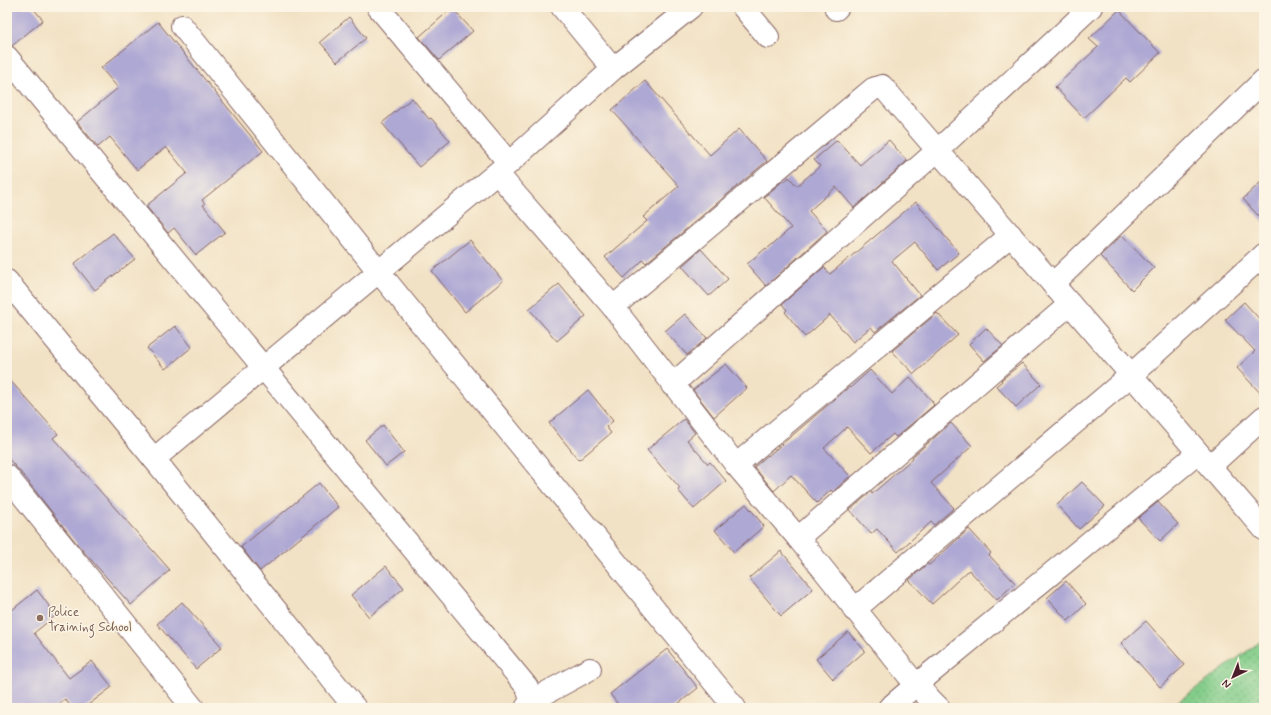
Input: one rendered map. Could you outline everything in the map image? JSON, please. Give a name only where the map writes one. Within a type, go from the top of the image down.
[{"type":"street","points":[[378,7],[736,465],[798,538],[854,610],[916,685],[939,708]]},
{"type":"street","points":[[562,7],[613,69]]},
{"type":"street","points":[[154,459],[503,168],[613,69],[690,7]]},
{"type":"street","points":[[743,7],[768,37]]},
{"type":"street","points":[[672,384],[938,150],[1091,7]]},
{"type":"street","points":[[182,26],[379,272],[735,708]]},
{"type":"street","points":[[7,57],[262,368],[527,687],[528,704],[590,669]]},
{"type":"street","points":[[1053,284],[1264,80]]},
{"type":"street","points":[[613,307],[873,89],[882,86],[1264,529]]},
{"type":"street","points":[[736,465],[1011,235]]},
{"type":"street","points":[[854,610],[1131,375],[1264,254]]},
{"type":"street","points":[[7,280],[355,708]]},
{"type":"street","points":[[798,538],[1070,304]]},
{"type":"street","points":[[890,708],[916,685],[1204,460],[1264,417]]},
{"type":"street","points":[[7,476],[192,708]]},
{"type":"green space","points":[[1264,639],[1264,708],[1169,708]]},
{"type":"building","points":[[7,7],[32,7],[43,20],[12,46],[7,45]]},
{"type":"building","points":[[452,8],[473,31],[439,60],[419,37]]},
{"type":"building","points":[[1119,10],[1160,53],[1130,82],[1126,78],[1084,118],[1055,87],[1098,47],[1089,39]]},
{"type":"building","points":[[349,17],[366,38],[337,62],[320,42]]},
{"type":"building","points":[[158,22],[263,151],[202,200],[205,204],[203,205],[225,232],[196,255],[174,228],[168,233],[146,206],[187,173],[166,147],[137,170],[110,137],[98,147],[77,122],[118,88],[101,68]]},
{"type":"building","points":[[645,81],[710,155],[739,129],[767,161],[646,263],[643,260],[624,278],[605,257],[647,221],[643,217],[679,186],[612,110]]},
{"type":"building","points":[[412,98],[450,141],[419,167],[382,123]]},
{"type":"building","points":[[837,140],[860,165],[889,140],[907,161],[854,208],[836,187],[809,211],[827,231],[766,286],[747,264],[791,228],[764,197],[784,180],[785,182],[789,177],[797,186],[820,166],[814,160]]},
{"type":"building","points":[[1264,179],[1264,222],[1243,199]]},
{"type":"building","points":[[916,202],[959,253],[938,270],[915,242],[892,261],[920,295],[875,332],[871,327],[853,342],[830,315],[805,337],[785,312],[787,310],[782,304],[824,267],[830,274]]},
{"type":"building","points":[[113,233],[135,259],[95,290],[74,264]]},
{"type":"building","points":[[1122,235],[1154,268],[1132,290],[1100,256]]},
{"type":"building","points":[[470,240],[503,281],[465,312],[432,271]]},
{"type":"building","points":[[701,249],[728,279],[709,296],[682,266]]},
{"type":"building","points":[[559,284],[586,316],[557,341],[529,309]]},
{"type":"building","points":[[1244,302],[1264,324],[1264,397],[1237,368],[1255,351],[1225,320]]},
{"type":"building","points":[[937,313],[958,335],[914,374],[892,351]]},
{"type":"building","points":[[685,314],[707,338],[687,355],[665,331]]},
{"type":"building","points":[[175,326],[192,347],[165,369],[147,348]]},
{"type":"building","points":[[986,328],[1003,346],[984,361],[969,344]]},
{"type":"building","points":[[1022,363],[1041,384],[1016,407],[996,386]]},
{"type":"building","points":[[726,364],[747,388],[714,417],[693,390]]},
{"type":"building","points":[[870,370],[892,394],[910,377],[934,405],[896,437],[893,434],[871,453],[847,427],[824,448],[850,476],[833,492],[831,490],[817,503],[791,475],[774,491],[754,467]]},
{"type":"building","points":[[7,377],[58,434],[53,438],[170,570],[131,605],[77,544],[30,483],[7,457]]},
{"type":"building","points":[[588,390],[613,421],[606,427],[611,433],[579,460],[549,423]]},
{"type":"building","points":[[684,419],[695,433],[687,440],[708,464],[710,462],[726,481],[694,509],[678,490],[680,488],[647,450]]},
{"type":"building","points":[[951,423],[972,446],[931,483],[954,508],[934,525],[931,522],[898,552],[877,529],[871,534],[850,510],[871,492],[872,494]]},
{"type":"building","points":[[383,425],[404,452],[386,466],[365,440]]},
{"type":"building","points":[[1082,482],[1105,506],[1079,529],[1057,505]]},
{"type":"building","points":[[319,483],[338,507],[260,571],[241,547]]},
{"type":"building","points":[[1158,502],[1178,524],[1160,541],[1138,518]]},
{"type":"building","points":[[746,504],[764,526],[734,552],[715,530]]},
{"type":"building","points":[[969,529],[991,553],[989,555],[1015,583],[997,600],[969,570],[932,604],[909,580],[927,564],[929,565]]},
{"type":"building","points":[[781,551],[813,589],[781,616],[749,578]]},
{"type":"building","points":[[386,566],[404,588],[369,617],[351,595]]},
{"type":"building","points":[[1066,581],[1086,604],[1068,621],[1047,598]]},
{"type":"building","points":[[37,590],[56,615],[34,633],[69,678],[92,661],[112,687],[84,708],[72,708],[65,699],[54,708],[7,708],[7,614]]},
{"type":"building","points":[[182,602],[222,647],[196,669],[157,624]]},
{"type":"building","points":[[1146,621],[1185,665],[1160,687],[1121,643]]},
{"type":"building","points":[[848,632],[865,651],[833,679],[816,659]]},
{"type":"building","points":[[667,649],[698,688],[673,708],[621,708],[610,694]]},
{"type":"place","name":"Police Training School","points":[[40,618]]}]
